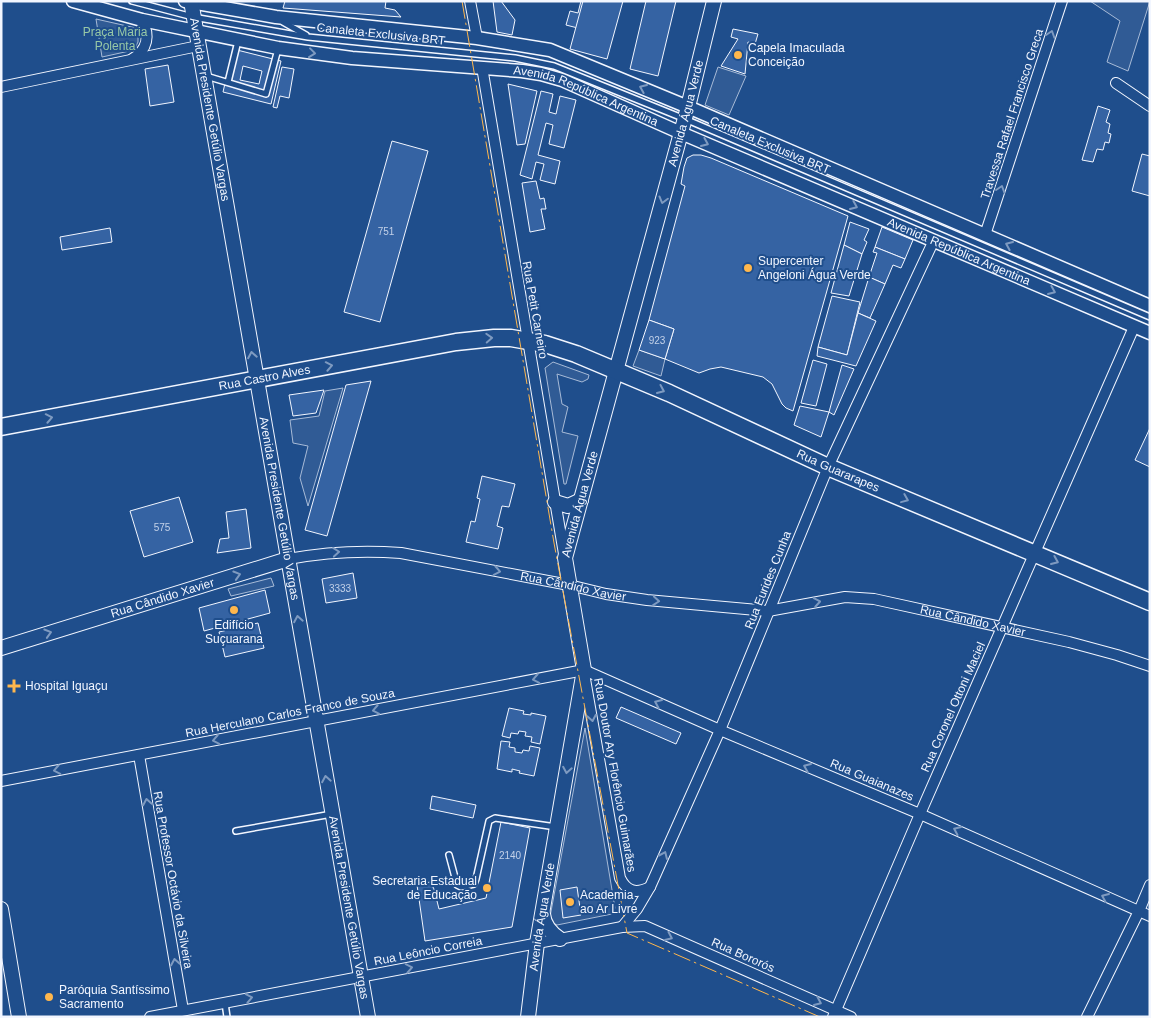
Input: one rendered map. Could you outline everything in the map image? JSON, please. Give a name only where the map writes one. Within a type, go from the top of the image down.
[{"type":"main road","name":"Avenida Água Verde","points":[[528,1017],[537,943],[584,670],[565,558],[685,119],[714,1]]},
{"type":"main road","name":"Avenida Presidente Getúlio Vargas","points":[[190,6],[196,31],[368,1017]]},
{"type":"main road","name":"Rua Castro Alves","points":[[1,427],[475,339],[528,340]]},
{"type":"main road","name":"Rua Guararapes","points":[[528,340],[576,354],[616,370],[828,467],[1150,602]]},
{"type":"main road","points":[[555,502],[568,506],[581,500]]},
{"type":"main road","name":"Rua Cândido Xavier","points":[[1,648],[288,559]]},
{"type":"main road","points":[[1,909],[18,1017]]},
{"type":"main road","points":[[543,911],[547,928],[560,939]]},
{"type":"street","name":"Avenida República Argentina","points":[[73,1],[142,20],[278,48],[352,58],[482,67],[541,74],[685,119],[985,235],[1150,306]]},
{"type":"street","points":[[470,1],[477,38]]},
{"type":"street","name":"Travessa Rafael Francisco Greca","points":[[985,235],[1062,1]]},
{"type":"street","name":"Avenida República Argentina","points":[[190,6],[477,38],[527,45],[560,53],[685,119],[934,240],[1150,333]]},
{"type":"street","points":[[131,60],[139,55],[147,38],[146,28],[142,20]]},
{"type":"street","points":[[1,87],[198,46]]},
{"type":"street","name":"Rua Petit Carneiro","points":[[482,67],[565,558]]},
{"type":"street","points":[[1116,83],[1150,106]]},
{"type":"street","name":"Rua Eurides Cunha","points":[[622,927],[637,909],[650,887],[720,730],[828,467],[934,240]]},
{"type":"street","name":"Rua Coronel Ottoni Maciel","points":[[834,1013],[1134,326]]},
{"type":"street","name":"Rua Cândido Xavier","points":[[288,559],[340,551],[401,553],[627,598],[768,611],[832,599],[859,597],[1003,626],[1091,648],[1150,666]]},
{"type":"street","name":"Rua Herculano Carlos Franco de Souza","points":[[1,781],[584,670]]},
{"type":"street","name":"Rua Guaianazes","points":[[584,670],[720,730],[920,814],[1150,916]]},
{"type":"street","name":"Rua Doutor Ary Florêncio Guimarães","points":[[584,670],[620,878],[628,889],[634,892],[650,887]]},
{"type":"street","name":"Rua Professor Octávio da Silveira","points":[[139,755],[183,1010]]},
{"type":"street","points":[[1087,1017],[1150,885]]},
{"type":"street","name":"Rua Bororós","points":[[622,927],[645,926],[834,1013],[851,1017]]},
{"type":"street","name":"Rua Leôncio Correia","points":[[150,1017],[622,927]]},
{"type":"lane","name":"Canaleta Exclusiva BRT","points":[[132,1],[190,6],[308,37],[532,60],[554,66],[685,119],[1150,317]]},
{"type":"lane","name":"Canaleta Exclusiva BRT","points":[[276,17],[308,37]]},
{"type":"lane","points":[[228,82],[238,40]]},
{"type":"lane","points":[[203,76],[266,94],[278,48]]},
{"type":"lane","points":[[236,831],[332,814]]},
{"type":"lane","points":[[449,855],[457,884],[462,887],[474,884],[491,819],[557,827]]},
{"type":"lane","points":[[225,1002],[228,1017]]},
{"type":"shaded area","points":[[1090,1],[1150,1],[1128,71],[1107,62],[1120,21]]},
{"type":"shaded area","name":"Praça Maria Polenta","points":[[96,19],[136,28],[138,42],[134,50],[102,57]]},
{"type":"shaded area","points":[[718,67],[746,76],[729,115],[705,105]]},
{"type":"shaded area","points":[[639,350],[665,359],[661,376],[633,366]]},
{"type":"shaded area","points":[[553,362],[589,375],[588,379],[582,382],[557,374],[562,404],[568,407],[562,432],[578,436],[566,484],[564,484],[545,368]]},
{"type":"shaded area","points":[[343,388],[308,506],[300,478],[308,446],[293,443],[290,420],[319,416],[325,391]]},
{"type":"shaded area","points":[[271,578],[274,586],[231,596],[228,589]]},
{"type":"shaded area","points":[[585,728],[615,908],[612,914],[557,925],[551,922],[550,917]]},
{"type":"building","points":[[285,1],[386,1],[385,8],[395,10],[401,17],[283,8]]},
{"type":"building","points":[[493,1],[501,1],[515,20],[512,35],[497,32]]},
{"type":"building","points":[[581,1],[604,1],[600,19],[608,21],[605,35],[566,25],[570,11],[578,13]]},
{"type":"building","points":[[583,1],[623,1],[607,59],[570,49]]},
{"type":"building","points":[[646,1],[676,1],[658,76],[630,69]]},
{"type":"building","name":"Capela Imaculada Conceição","points":[[733,29],[758,34],[755,44],[748,42],[745,74],[721,66],[738,39],[731,37]]},
{"type":"building","points":[[233,49],[281,61],[271,104],[223,92]],"holes":[[[243,66],[262,71],[259,84],[240,80]]]},
{"type":"building","points":[[168,65],[174,102],[150,106],[145,69]]},
{"type":"building","points":[[282,67],[294,69],[289,98],[280,96],[277,108],[273,107]]},
{"type":"building","points":[[508,84],[537,91],[525,144],[517,145]]},
{"type":"building","points":[[541,91],[553,94],[549,112],[556,114],[560,96],[576,100],[564,148],[549,144],[553,125],[546,123],[538,155],[560,161],[555,184],[540,180],[544,164],[536,162],[532,179],[520,175]]},
{"type":"building","points":[[1098,106],[1110,110],[1106,122],[1110,124],[1108,133],[1111,134],[1109,143],[1105,142],[1103,150],[1097,149],[1093,162],[1082,160]]},
{"type":"building","points":[[392,141],[428,151],[380,322],[344,312]]},
{"type":"building","points":[[1142,154],[1150,156],[1150,196],[1132,191]]},
{"type":"building","name":"Supercenter Angeloni Água Verde","points":[[693,155],[711,158],[848,216],[793,411],[782,404],[772,384],[763,377],[721,367],[699,373],[665,359],[674,329],[649,320],[685,186],[681,184],[684,167],[687,158]]},
{"type":"building","points":[[536,181],[540,199],[544,198],[546,209],[541,209],[545,229],[530,232],[522,183]]},
{"type":"building","points":[[850,222],[869,229],[864,240],[867,242],[862,254],[844,245]]},
{"type":"building","points":[[882,227],[913,240],[905,259],[875,247]]},
{"type":"building","points":[[110,228],[112,242],[62,250],[60,237]]},
{"type":"building","points":[[844,245],[862,254],[849,296],[831,293]]},
{"type":"building","points":[[875,247],[905,259],[901,268],[893,265],[885,284],[869,277],[877,253],[873,252]]},
{"type":"building","points":[[869,277],[885,284],[870,318],[858,313]]},
{"type":"building","points":[[832,296],[860,302],[847,355],[818,347]]},
{"type":"building","points":[[858,313],[876,321],[856,366],[817,356],[818,347],[847,355]]},
{"type":"building","points":[[649,320],[674,329],[665,359],[639,350]]},
{"type":"building","points":[[813,360],[827,364],[816,406],[801,403]]},
{"type":"building","points":[[842,365],[854,369],[834,415],[829,412]]},
{"type":"building","points":[[371,381],[327,536],[305,530],[346,385]]},
{"type":"building","points":[[324,390],[316,413],[293,416],[289,395]]},
{"type":"building","points":[[800,406],[829,412],[821,437],[794,425]]},
{"type":"building","points":[[1150,428],[1150,467],[1135,460]]},
{"type":"building","points":[[482,476],[515,484],[509,507],[502,506],[497,526],[503,528],[498,549],[466,542],[471,521],[475,522],[480,499],[477,498]]},
{"type":"building","points":[[179,497],[193,542],[144,557],[130,511]]},
{"type":"building","points":[[246,509],[251,548],[217,553],[220,539],[229,538],[226,512]]},
{"type":"building","points":[[353,573],[357,598],[326,603],[322,579]]},
{"type":"building","name":"Edifício Suçuarana","points":[[265,590],[270,613],[204,631],[199,608]]},
{"type":"building","points":[[258,623],[264,648],[225,657],[219,632]]},
{"type":"building","points":[[621,707],[681,733],[676,744],[616,718]]},
{"type":"building","points":[[509,708],[524,711],[523,714],[531,715],[531,713],[546,716],[540,744],[531,742],[532,737],[525,736],[526,732],[511,733],[510,738],[502,736]]},
{"type":"building","points":[[501,741],[510,742],[509,747],[515,748],[515,752],[529,751],[530,746],[540,748],[534,776],[519,773],[520,771],[512,769],[512,772],[497,769]]},
{"type":"building","points":[[432,796],[476,805],[473,818],[430,809]]},
{"type":"building","points":[[501,822],[530,828],[512,927],[425,941],[417,885],[430,882],[434,889],[439,909],[486,898]]},
{"type":"building","name":"Academia ao Ar Livre","points":[[577,887],[581,915],[563,918],[560,890]]},
{"type":"power","points":[[462,1],[554,543],[627,933],[820,1017]]},
{"type":"place","name":"Capela Imaculada Conceição","points":[[738,55]]},
{"type":"place","name":"Supercenter Angeloni Água Verde","points":[[748,268]]},
{"type":"place","name":"Edifício Suçuarana","points":[[234,610]]},
{"type":"place","name":"Hospital Iguaçu","points":[[14,686]]},
{"type":"place","name":"Secretaria Estadual de Educação","points":[[487,888]]},
{"type":"place","name":"Academia ao Ar Livre","points":[[570,902]]},
{"type":"place","name":"Paróquia Santíssimo Sacramento","points":[[49,997]]}]
